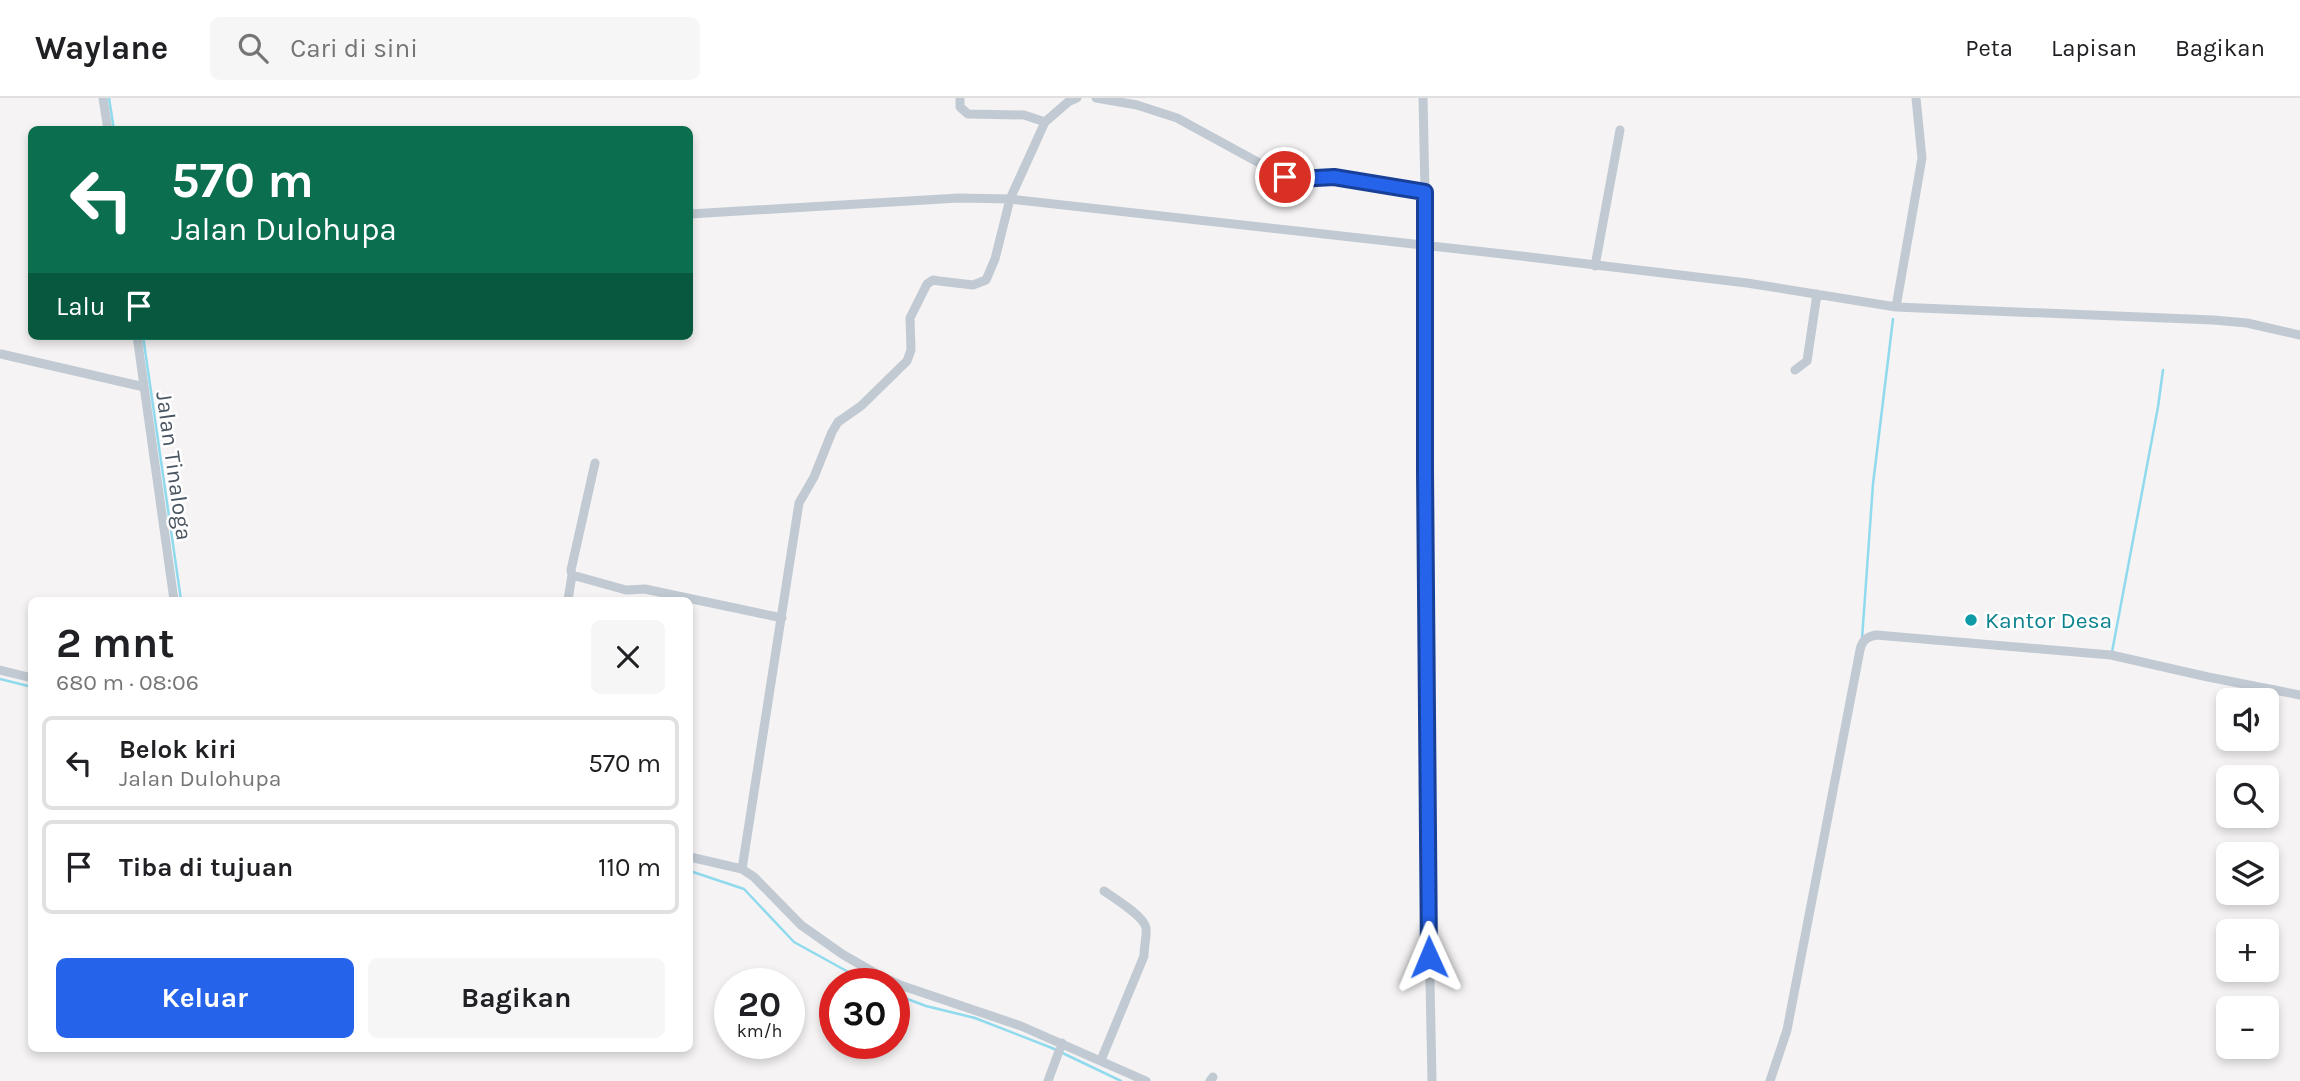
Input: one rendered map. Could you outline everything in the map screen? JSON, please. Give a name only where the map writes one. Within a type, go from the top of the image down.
[{"type":"street","points":[[103,98],[107,126]]},
{"type":"street","points":[[960,98],[960,107],[968,114],[1024,115],[1045,122]]},
{"type":"street","points":[[742,869],[796,515],[804,492],[821,462],[838,422],[861,406],[906,361],[911,350],[910,318],[927,284],[939,281],[973,285],[986,280],[995,259],[1010,200],[1045,122],[1068,102],[1077,98]]},
{"type":"street","points":[[1096,98],[1137,105],[1177,118],[1285,177],[1334,177],[1425,192]]},
{"type":"street","points":[[1423,98],[1425,192],[1420,244],[1432,1081]]},
{"type":"street","points":[[1896,307],[1922,158],[1916,98]]},
{"type":"street","points":[[1595,266],[1620,130]]},
{"type":"street","points":[[693,214],[959,198],[1010,200],[1420,244],[1817,294],[1896,307],[2213,320],[2247,323],[2300,335]]},
{"type":"street","points":[[1795,370],[1807,361],[1817,294]]},
{"type":"street","name":"Jalan Tinaloga","points":[[138,340],[174,597]]},
{"type":"street","points":[[1,354],[144,387]]},
{"type":"street","points":[[568,597],[571,570],[595,463]]},
{"type":"street","points":[[572,575],[626,590],[645,589],[683,597]]},
{"type":"street","points":[[693,599],[782,618]]},
{"type":"street","points":[[1770,1081],[1787,1030],[1862,642],[1876,635],[2111,655],[2300,695]]},
{"type":"street","points":[[0,670],[28,677]]},
{"type":"street","points":[[693,858],[742,869],[754,877],[801,925],[875,973],[900,985],[973,1008],[1060,1049],[1103,1056],[1146,1081]]},
{"type":"street","points":[[1103,1056],[1144,956],[1146,929],[1141,918],[1104,891]]},
{"type":"street","points":[[1048,1081],[1060,1049]]},
{"type":"waterway","points":[[109,98],[113,126]]},
{"type":"waterway","points":[[1862,639],[1873,484],[1893,319]]},
{"type":"waterway","points":[[144,340],[181,597]]},
{"type":"waterway","points":[[2112,652],[2163,370]]},
{"type":"waterway","points":[[0,679],[28,686]]},
{"type":"waterway","points":[[693,872],[744,889],[794,942],[841,968]]},
{"type":"waterway","points":[[910,1000],[975,1018],[1052,1048],[1121,1081]]},
{"type":"place","name":"Kantor Desa","points":[[1971,620]]},
{"type":"route","points":[[1285,177],[1334,177],[1425,192],[1429,957]]}]
